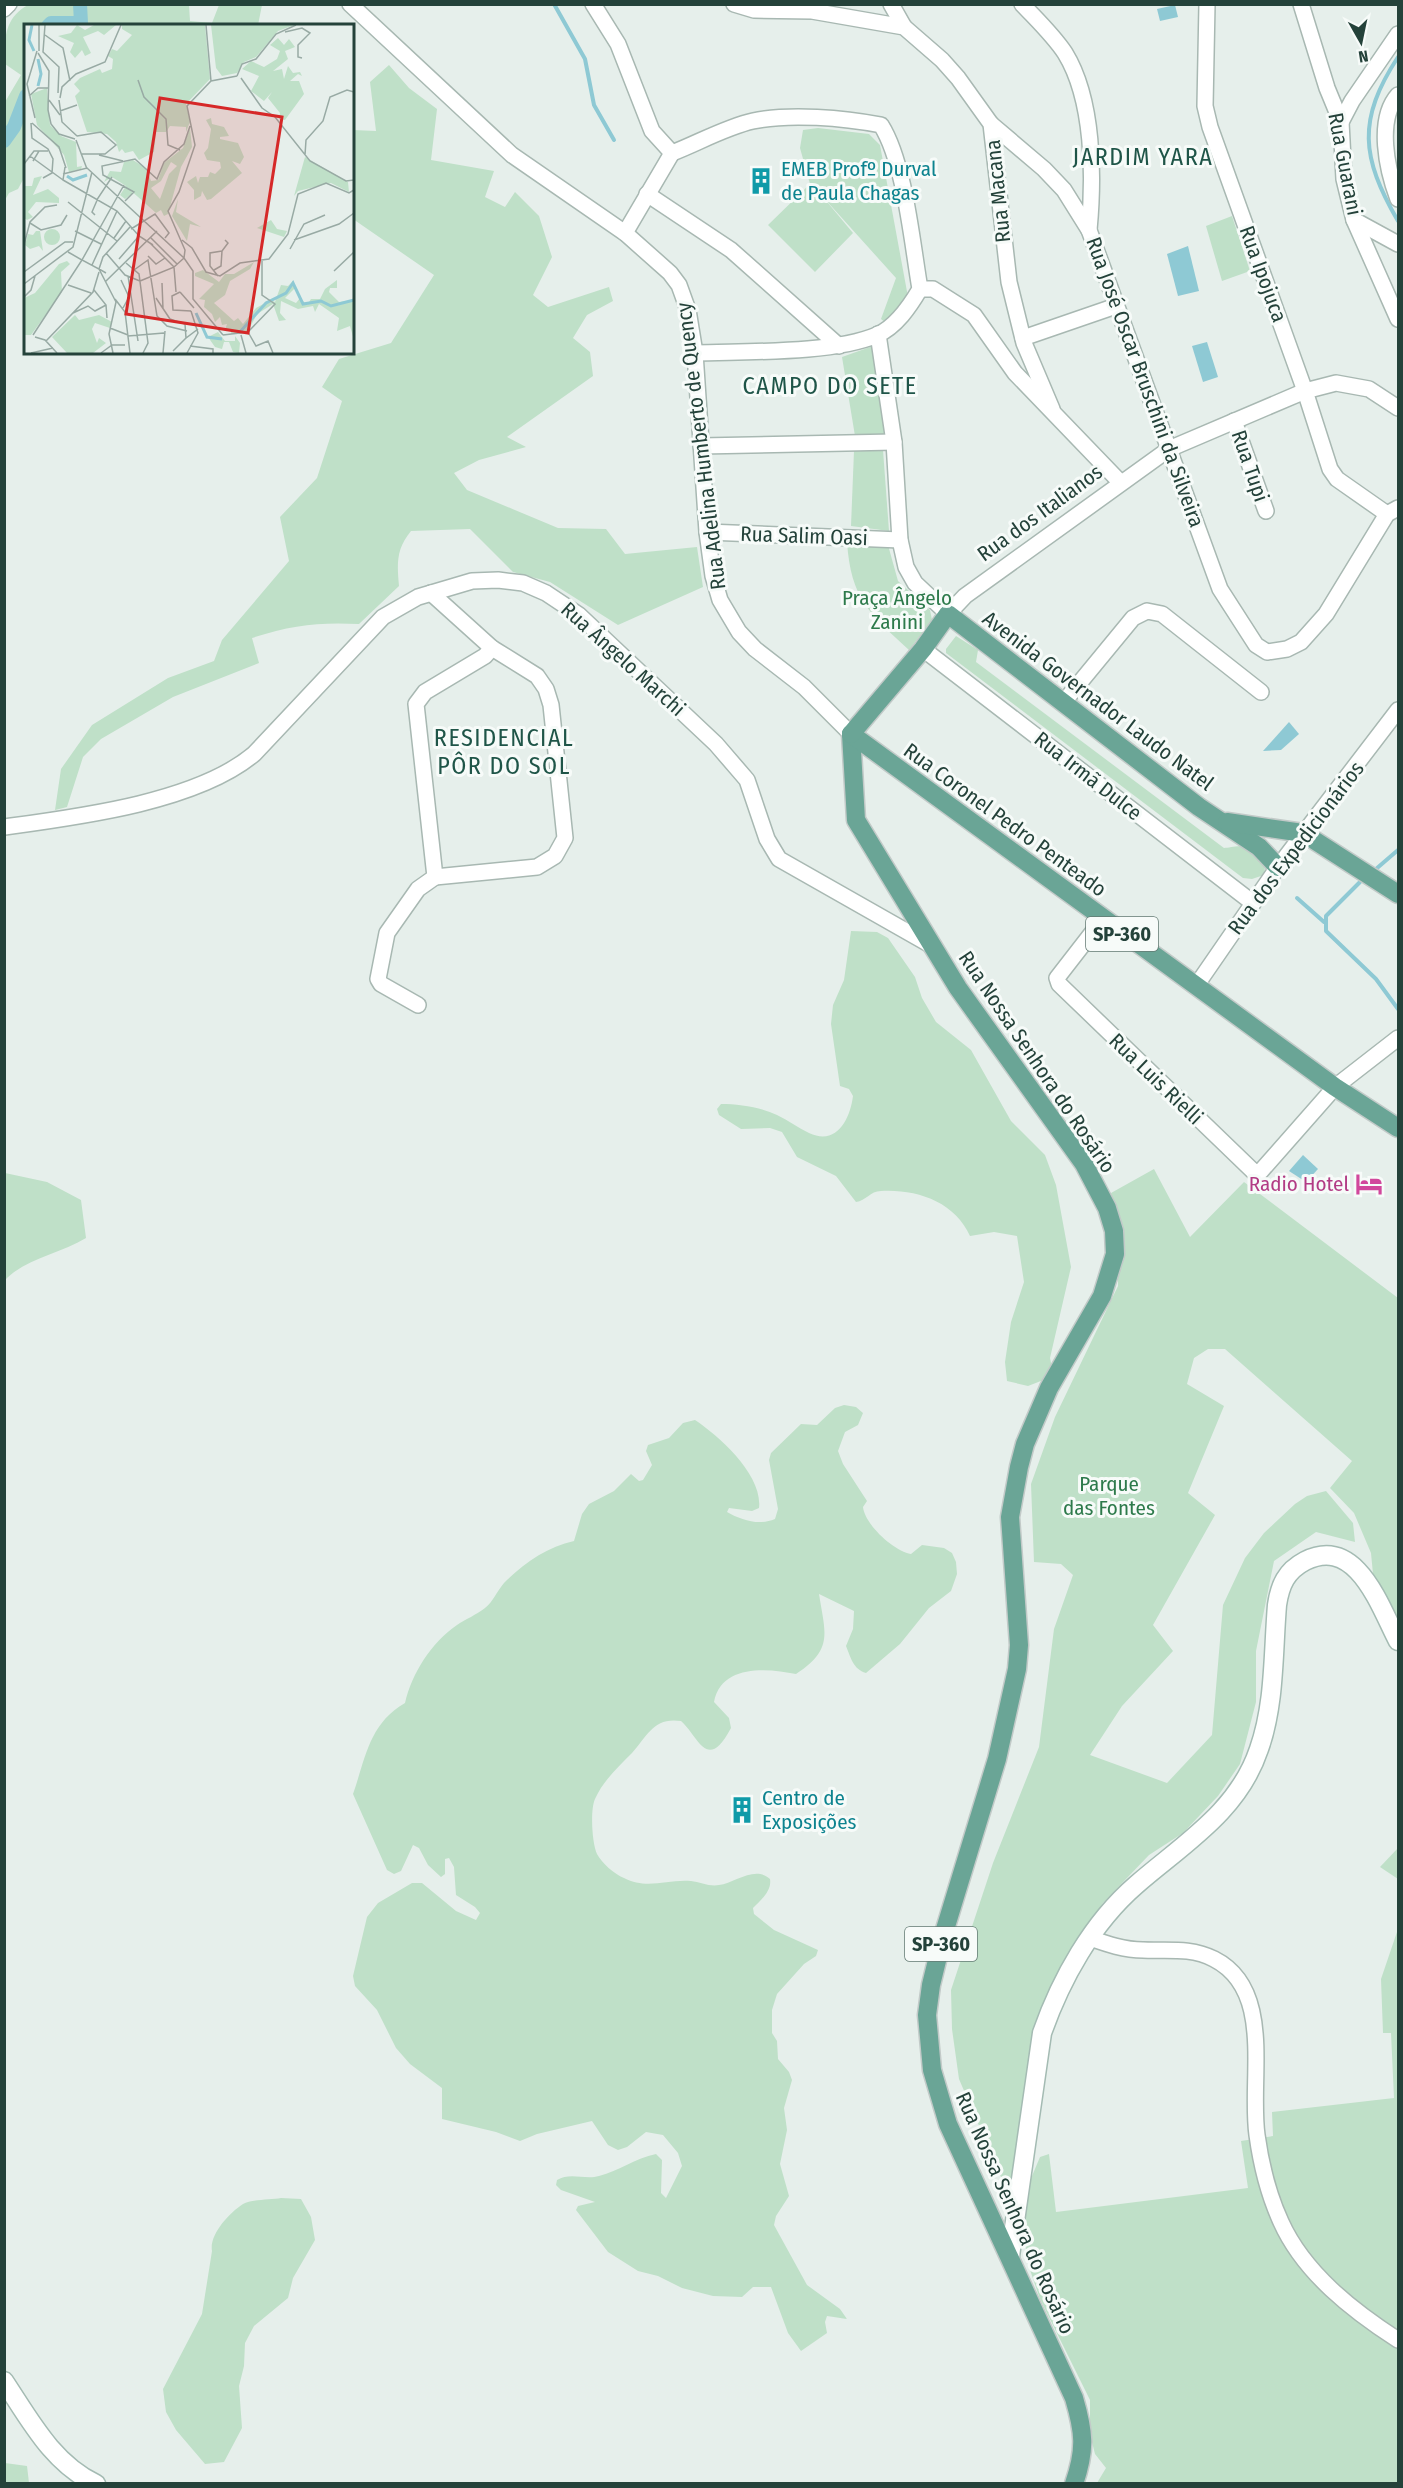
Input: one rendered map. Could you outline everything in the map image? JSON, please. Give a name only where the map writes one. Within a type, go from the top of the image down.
[{"type":"main road","name":"Rua dos Italianos","points":[[851,734],[923,649],[948,614]]},
{"type":"main road","name":"Avenida Governador Laudo Natel","points":[[948,614],[1199,807],[1259,847],[1278,867]]},
{"type":"main road","name":"Rua Coronel Pedro Penteado","points":[[851,734],[1102,920],[1335,1087],[1398,1128]]},
{"type":"main road","name":"Rua Nossa Senhora do Rosário","points":[[851,734],[856,820],[958,988],[1084,1164],[1107,1208],[1114,1231],[1114,1254],[1102,1296],[1049,1388],[1024,1444],[1010,1517],[1019,1645],[1017,1669],[997,1759],[943,1936],[931,1985],[927,2015],[928,2044],[937,2096],[1074,2398],[1083,2428],[1084,2447],[1074,2484]]},
{"type":"main road","name":"Avenida Governador Laudo Natel","points":[[1222,821],[1303,833]]},
{"type":"main road","points":[[1303,833],[1398,894]]},
{"type":"street","points":[[4,9],[9,4]]},
{"type":"street","name":"Rua Adelina Humberto de Quency","points":[[350,4],[512,155],[624,233],[670,273],[679,285],[688,310],[695,353],[708,532],[713,576],[720,600],[739,632],[755,649],[804,687],[851,734]]},
{"type":"street","points":[[593,4],[618,44],[652,132],[672,153]]},
{"type":"street","points":[[734,4],[753,10],[814,8],[904,27]]},
{"type":"street","points":[[891,4],[904,27]]},
{"type":"street","name":"Rua José Oscar Bruschini da Silveira","points":[[1022,4],[1066,54],[1083,97],[1093,174],[1089,230],[1220,589],[1256,645],[1267,652],[1287,649],[1301,642],[1326,614],[1393,511]]},
{"type":"street","name":"Rua Ipojuca","points":[[1208,4],[1205,106],[1210,128],[1333,475],[1393,511]]},
{"type":"street","name":"Rua Guarani","points":[[1301,4],[1327,88],[1341,122],[1344,179],[1354,220],[1398,319]]},
{"type":"street","name":"Rua Macana","points":[[904,27],[942,60],[991,124],[1002,243],[1023,338],[1052,409]]},
{"type":"street","points":[[1341,122],[1352,101],[1398,34]]},
{"type":"street","points":[[1398,95],[1385,124],[1386,144],[1398,198]]},
{"type":"street","points":[[624,233],[672,153],[753,121],[784,118],[860,121],[881,125],[891,140],[897,161],[920,289],[906,311],[878,334],[839,346],[695,353]]},
{"type":"street","points":[[991,124],[1057,183],[1089,230]]},
{"type":"street","points":[[647,194],[731,250],[839,346]]},
{"type":"street","points":[[1354,220],[1398,244]]},
{"type":"street","points":[[920,289],[933,289],[974,315],[1016,373],[1120,482]]},
{"type":"street","points":[[1023,338],[1116,306]]},
{"type":"street","points":[[878,334],[894,442],[900,540],[906,567],[915,583],[948,614]]},
{"type":"street","name":"Rua dos Italianos","points":[[948,614],[965,596],[1120,482],[1169,449],[1305,391],[1336,383],[1353,384],[1369,389],[1398,408]]},
{"type":"street","name":"Rua Tupi","points":[[1234,421],[1266,511]]},
{"type":"street","points":[[701,446],[894,442]]},
{"type":"street","name":"Rua Salim Oasi","points":[[708,532],[900,540]]},
{"type":"street","name":"Rua Ângelo Marchi","points":[[4,827],[111,811],[217,779],[237,768],[254,754],[383,616],[418,597],[472,581],[498,580],[523,583],[546,593],[579,615],[716,744],[740,771],[753,791],[767,839],[779,859],[934,946]]},
{"type":"street","points":[[418,1005],[381,984],[378,979],[387,933],[418,889],[435,877],[537,867],[555,856],[565,838],[551,705],[546,689],[537,676],[492,648],[431,593]]},
{"type":"street","points":[[1063,703],[1133,618],[1148,611],[1162,614],[1261,692]]},
{"type":"street","points":[[435,877],[416,704],[425,692],[485,656],[492,648]]},
{"type":"street","name":"Rua Irmã Dulce","points":[[923,649],[1253,903]]},
{"type":"street","name":"Rua dos Expedicionários","points":[[1196,986],[1278,867],[1398,710]]},
{"type":"street","name":"Rua Luis Rielli","points":[[1102,920],[1058,978],[1061,987],[1250,1170],[1261,1171],[1335,1087]]},
{"type":"street","points":[[1335,1087],[1398,1038]]},
{"type":"street","points":[[1010,2256],[1042,2033],[1064,1979],[1090,1938],[1136,1885],[1209,1826],[1245,1780],[1259,1750],[1269,1709],[1280,1588],[1295,1567],[1323,1556],[1338,1557],[1350,1562],[1368,1584],[1398,1641]]},
{"type":"street","points":[[1090,1938],[1112,1946],[1198,1953],[1215,1959],[1234,1973],[1252,2007],[1256,2037],[1254,2087],[1257,2135],[1269,2188],[1281,2224],[1303,2257],[1332,2290],[1398,2340]]},
{"type":"street","points":[[4,2381],[46,2444],[60,2460],[78,2475],[96,2484]]},
{"type":"green space","points":[[28,5],[189,5],[190,21],[212,23],[219,5],[262,5],[258,24],[24,24],[24,178],[18,189],[9,193],[5,200],[5,102],[21,75],[5,64],[5,46],[7,30],[20,10]]},
{"type":"green space","points":[[389,65],[409,88],[437,109],[431,160],[494,171],[485,197],[505,207],[515,192],[539,216],[552,257],[533,295],[548,307],[609,287],[613,301],[587,315],[573,338],[590,352],[593,376],[507,437],[526,447],[479,460],[454,473],[467,490],[558,528],[606,529],[625,554],[697,547],[703,587],[618,625],[550,582],[513,572],[470,529],[411,531],[400,551],[399,586],[359,624],[305,625],[252,638],[259,663],[173,697],[101,739],[83,757],[67,807],[55,810],[61,769],[92,725],[168,678],[214,661],[222,640],[289,561],[280,517],[317,478],[342,401],[322,387],[339,359],[391,343],[434,275],[354,220],[354,130],[376,131],[370,82]]},
{"type":"green space","points":[[818,128],[869,134],[880,145],[908,297],[886,323],[881,319],[896,278],[823,197],[853,233],[815,272],[768,225],[810,184],[800,148],[803,130]]},
{"type":"green space","points":[[1232,216],[1250,271],[1222,281],[1206,226]]},
{"type":"green space","points":[[873,346],[887,434],[855,436],[842,357]]},
{"type":"green space","name":"Praça Ângelo Zanini","points":[[883,450],[889,531],[851,526],[854,451]]},
{"type":"green space","name":"Praça Ângelo Zanini","points":[[847,542],[888,545],[898,581],[930,610],[932,620],[909,650],[883,626],[864,604],[853,578]]},
{"type":"green space","points":[[956,636],[978,650],[976,662],[1224,848],[1242,846],[1257,854],[1263,861],[1264,875],[1252,879],[1243,878],[946,653],[946,649]]},
{"type":"green space","points":[[851,931],[877,932],[888,938],[915,977],[922,998],[936,1022],[971,1050],[1011,1121],[1045,1155],[1056,1185],[1071,1267],[1050,1358],[1052,1368],[1046,1379],[1028,1386],[1007,1381],[1005,1362],[1011,1322],[1024,1282],[1017,1236],[994,1232],[970,1236],[955,1214],[945,1206],[908,1192],[877,1191],[856,1202],[836,1176],[797,1157],[782,1132],[770,1128],[741,1129],[719,1115],[717,1109],[721,1104],[735,1105],[770,1112],[819,1136],[827,1136],[840,1128],[849,1113],[853,1096],[849,1089],[840,1086],[831,1024],[833,1005],[844,980]]},
{"type":"green space","name":"Parque das Fontes","points":[[1154,1169],[1190,1237],[1244,1182],[1398,1298],[1398,1623],[1373,1574],[1371,1553],[1354,1513],[1330,1488],[1352,1461],[1225,1349],[1208,1349],[1194,1358],[1187,1384],[1224,1406],[1188,1493],[1215,1515],[1153,1625],[1173,1651],[1122,1706],[1090,1755],[1167,1783],[1212,1735],[1223,1605],[1245,1558],[1264,1533],[1295,1504],[1307,1496],[1326,1491],[1353,1523],[1355,1542],[1316,1532],[1274,1561],[1256,1651],[1256,1702],[1240,1764],[1218,1796],[1183,1833],[1149,1855],[1103,1903],[1062,1964],[1043,2007],[1013,2205],[959,2079],[952,2029],[951,1990],[993,1863],[1039,1747],[1054,1629],[1073,1575],[1061,1564],[1034,1562],[1031,1484],[1055,1417],[1118,1286],[1118,1227],[1111,1193]]},
{"type":"green space","points":[[5,1173],[47,1182],[81,1200],[86,1238],[23,1266],[5,1280]]},
{"type":"green space","points":[[844,1405],[856,1407],[863,1413],[858,1425],[845,1432],[838,1451],[843,1464],[867,1501],[863,1507],[869,1522],[889,1543],[904,1552],[911,1554],[922,1545],[944,1548],[952,1553],[956,1562],[957,1574],[951,1591],[929,1608],[900,1644],[866,1673],[855,1666],[846,1646],[853,1629],[854,1611],[819,1594],[824,1639],[822,1648],[808,1665],[796,1674],[760,1670],[736,1675],[726,1681],[718,1690],[714,1702],[729,1718],[731,1728],[716,1748],[709,1750],[704,1747],[681,1721],[664,1722],[652,1729],[602,1786],[593,1804],[592,1818],[597,1854],[616,1874],[632,1881],[649,1884],[691,1881],[716,1885],[751,1874],[764,1875],[770,1879],[769,1887],[753,1908],[754,1914],[774,1930],[818,1950],[816,1956],[804,1964],[777,1994],[772,2010],[772,2033],[777,2041],[778,2059],[789,2072],[792,2080],[784,2108],[787,2130],[780,2164],[789,2196],[776,2216],[774,2225],[807,2285],[840,2309],[847,2319],[827,2316],[825,2322],[827,2333],[801,2351],[788,2333],[771,2287],[753,2287],[742,2297],[713,2296],[682,2288],[658,2276],[638,2271],[608,2252],[576,2210],[578,2206],[595,2202],[561,2190],[556,2185],[557,2180],[562,2178],[599,2176],[656,2154],[662,2160],[661,2193],[666,2198],[682,2166],[678,2153],[663,2135],[646,2132],[627,2147],[618,2150],[608,2145],[592,2121],[537,2134],[520,2141],[496,2132],[442,2119],[442,2088],[410,2064],[396,2048],[377,2010],[355,1986],[353,1976],[367,1917],[378,1903],[412,1883],[422,1883],[456,1911],[476,1920],[480,1913],[456,1895],[454,1867],[449,1858],[445,1859],[445,1874],[441,1877],[428,1865],[419,1848],[413,1845],[401,1871],[394,1874],[387,1870],[353,1794],[370,1742],[384,1721],[405,1703],[412,1681],[431,1650],[457,1625],[488,1606],[504,1583],[520,1569],[554,1547],[574,1541],[582,1514],[589,1504],[614,1491],[631,1474],[639,1481],[643,1480],[652,1465],[646,1451],[648,1445],[669,1438],[683,1423],[695,1420],[727,1446],[747,1470],[754,1483],[759,1508],[752,1511],[729,1508],[727,1512],[750,1521],[769,1521],[775,1519],[778,1509],[769,1460],[771,1453],[801,1424],[817,1425],[835,1408]]},
{"type":"green space","points":[[1398,1848],[1398,1879],[1380,1867]]},
{"type":"green space","points":[[1398,1929],[1398,2483],[1097,2483],[1106,2468],[1095,2454],[1090,2434],[1090,2400],[1040,2299],[1028,2264],[1022,2220],[1027,2188],[1040,2157],[1049,2154],[1056,2212],[1248,2188],[1241,2141],[1273,2136],[1272,2112],[1394,2098],[1391,2033],[1383,2033],[1381,1979]]},
{"type":"green space","points":[[301,2199],[311,2217],[315,2240],[293,2278],[288,2298],[254,2326],[245,2343],[244,2366],[239,2386],[242,2428],[224,2462],[205,2464],[176,2430],[166,2412],[163,2389],[202,2314],[212,2245],[217,2231],[226,2219],[243,2204],[256,2200]]},
{"type":"green space","points":[[5,2463],[27,2466],[29,2483],[5,2483]]},
{"type":"water","points":[[1175,5],[1178,17],[1160,21],[1157,9]]},
{"type":"water","points":[[1188,246],[1199,291],[1178,296],[1167,254]]},
{"type":"water","points":[[1207,342],[1218,377],[1203,382],[1192,346]]},
{"type":"water","points":[[1289,722],[1299,734],[1281,750],[1263,751]]},
{"type":"water","points":[[1303,1155],[1318,1169],[1306,1182],[1289,1171]]},
{"type":"waterway","points":[[50,24],[81,23],[80,4]]},
{"type":"waterway","points":[[554,4],[585,59],[594,105],[614,140]]},
{"type":"waterway","points":[[1398,57],[1376,100],[1370,120],[1369,139],[1371,158],[1377,177],[1398,221]]},
{"type":"waterway","points":[[4,141],[14,127],[24,101]]},
{"type":"waterway","points":[[1376,869],[1398,850]]},
{"type":"waterway","points":[[1360,882],[1326,916],[1326,931],[1376,979],[1398,1009]]},
{"type":"waterway","points":[[1297,898],[1324,922]]},
{"type":"place","name":"EMEB Profº Durval de Paula Chagas","points":[[761,181]]},
{"type":"place","name":"Radio Hotel","points":[[1369,1184]]},
{"type":"place","name":"Centro de Exposições","points":[[742,1810]]},
{"type":"district","name":"JARDIM YARA","points":[[1143,157]]},
{"type":"district","name":"CAMPO DO SETE","points":[[830,386]]},
{"type":"district","name":"RESIDENCIAL PÔR DO SOL","points":[[504,752]]}]
